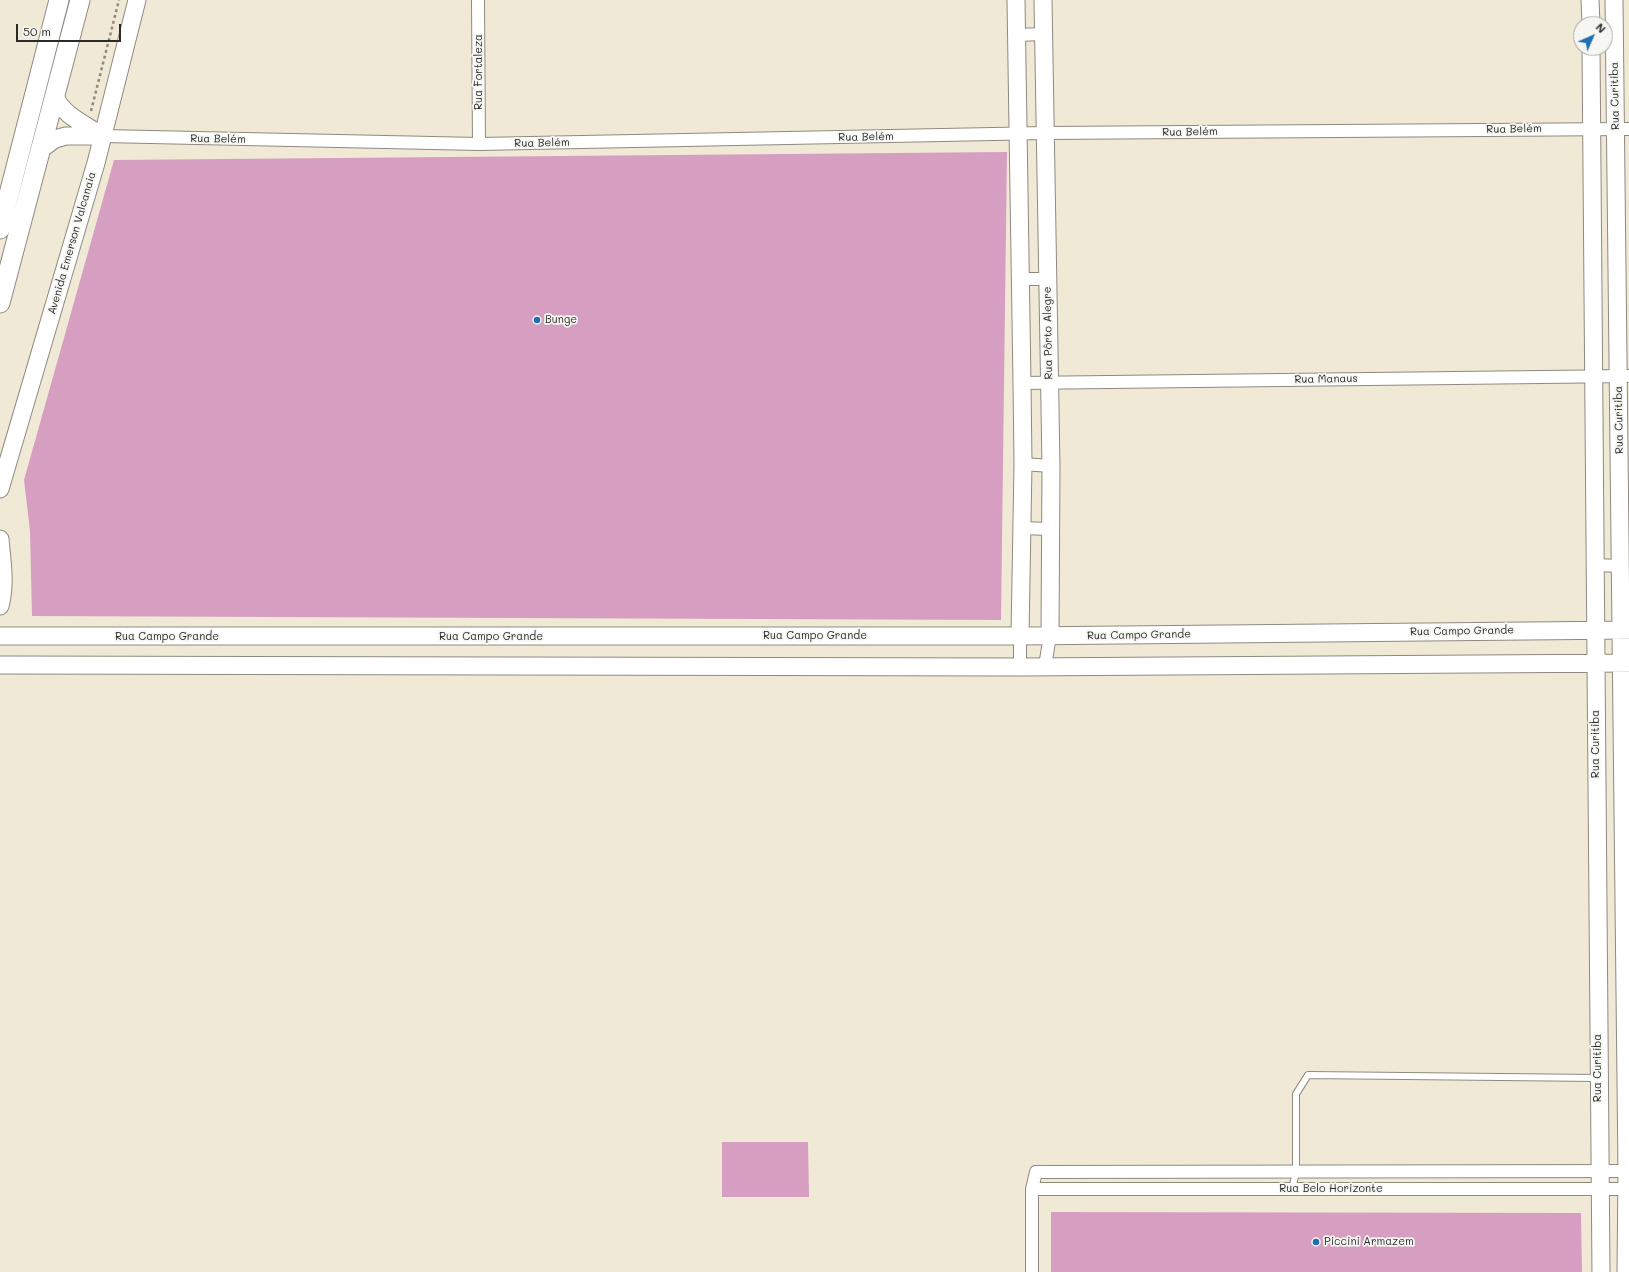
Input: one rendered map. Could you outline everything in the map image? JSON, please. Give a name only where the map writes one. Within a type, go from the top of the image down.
[{"type":"main road","points":[[0,229],[59,0]]},
{"type":"main road","points":[[0,303],[80,0]]},
{"type":"street","name":"Avenida Emerson Valcanaia","points":[[0,487],[103,136],[137,0]]},
{"type":"street","name":"Rua Fortaleza","points":[[478,0],[479,144]]},
{"type":"street","points":[[1016,0],[1023,464],[1020,667]]},
{"type":"street","name":"Rua Pôrto Alegre","points":[[1043,0],[1051,466],[1050,636],[1045,666]]},
{"type":"street","points":[[1590,0],[1591,16]]},
{"type":"street","name":"Rua Curitiba","points":[[1614,0],[1622,129],[1624,376],[1620,566],[1625,630],[1628,1171],[1626,1272]]},
{"type":"street","points":[[1017,35],[1043,34]]},
{"type":"street","name":"Rua Curitiba","points":[[1591,56],[1598,1078],[1601,1272]]},
{"type":"street","points":[[55,97],[64,111],[103,136]]},
{"type":"street","name":"Rua Belém","points":[[103,136],[479,144],[1045,133],[1591,128],[1622,129]]},
{"type":"street","points":[[40,150],[55,139],[66,136],[103,136]]},
{"type":"street","points":[[1020,279],[1047,279]]},
{"type":"street","name":"Rua Manaus","points":[[1022,383],[1624,376]]},
{"type":"street","points":[[1023,464],[1051,466]]},
{"type":"street","points":[[1022,528],[1050,529]]},
{"type":"street","points":[[0,539],[4,573],[0,606]]},
{"type":"street","points":[[1595,565],[1620,566]]},
{"type":"street","name":"Rua Campo Grande","points":[[0,636],[1050,636],[1595,629],[1625,630]]},
{"type":"street","points":[[0,665],[1020,667],[1625,663]]},
{"type":"street","points":[[1482,1189],[1484,1171]]},
{"type":"street","name":"Rua Belo Horizonte","points":[[1628,1171],[1036,1172],[1032,1189],[1628,1189]]},
{"type":"street","points":[[1032,1189],[1032,1272]]},
{"type":"lane","points":[[1292,1188],[1296,1172],[1296,1094],[1308,1075],[1598,1078]]},
{"type":"building","name":"Bunge","points":[[1007,152],[1001,620],[32,616],[30,531],[24,480],[114,160]]},
{"type":"building","points":[[722,1142],[808,1142],[809,1197],[722,1197]]},
{"type":"building","name":"Piccini Armazem","points":[[1051,1212],[1581,1213],[1582,1272],[1051,1272]]},
{"type":"place","name":"Bunge","points":[[537,320]]},
{"type":"place","name":"Piccini Armazem","points":[[1316,1242]]}]
